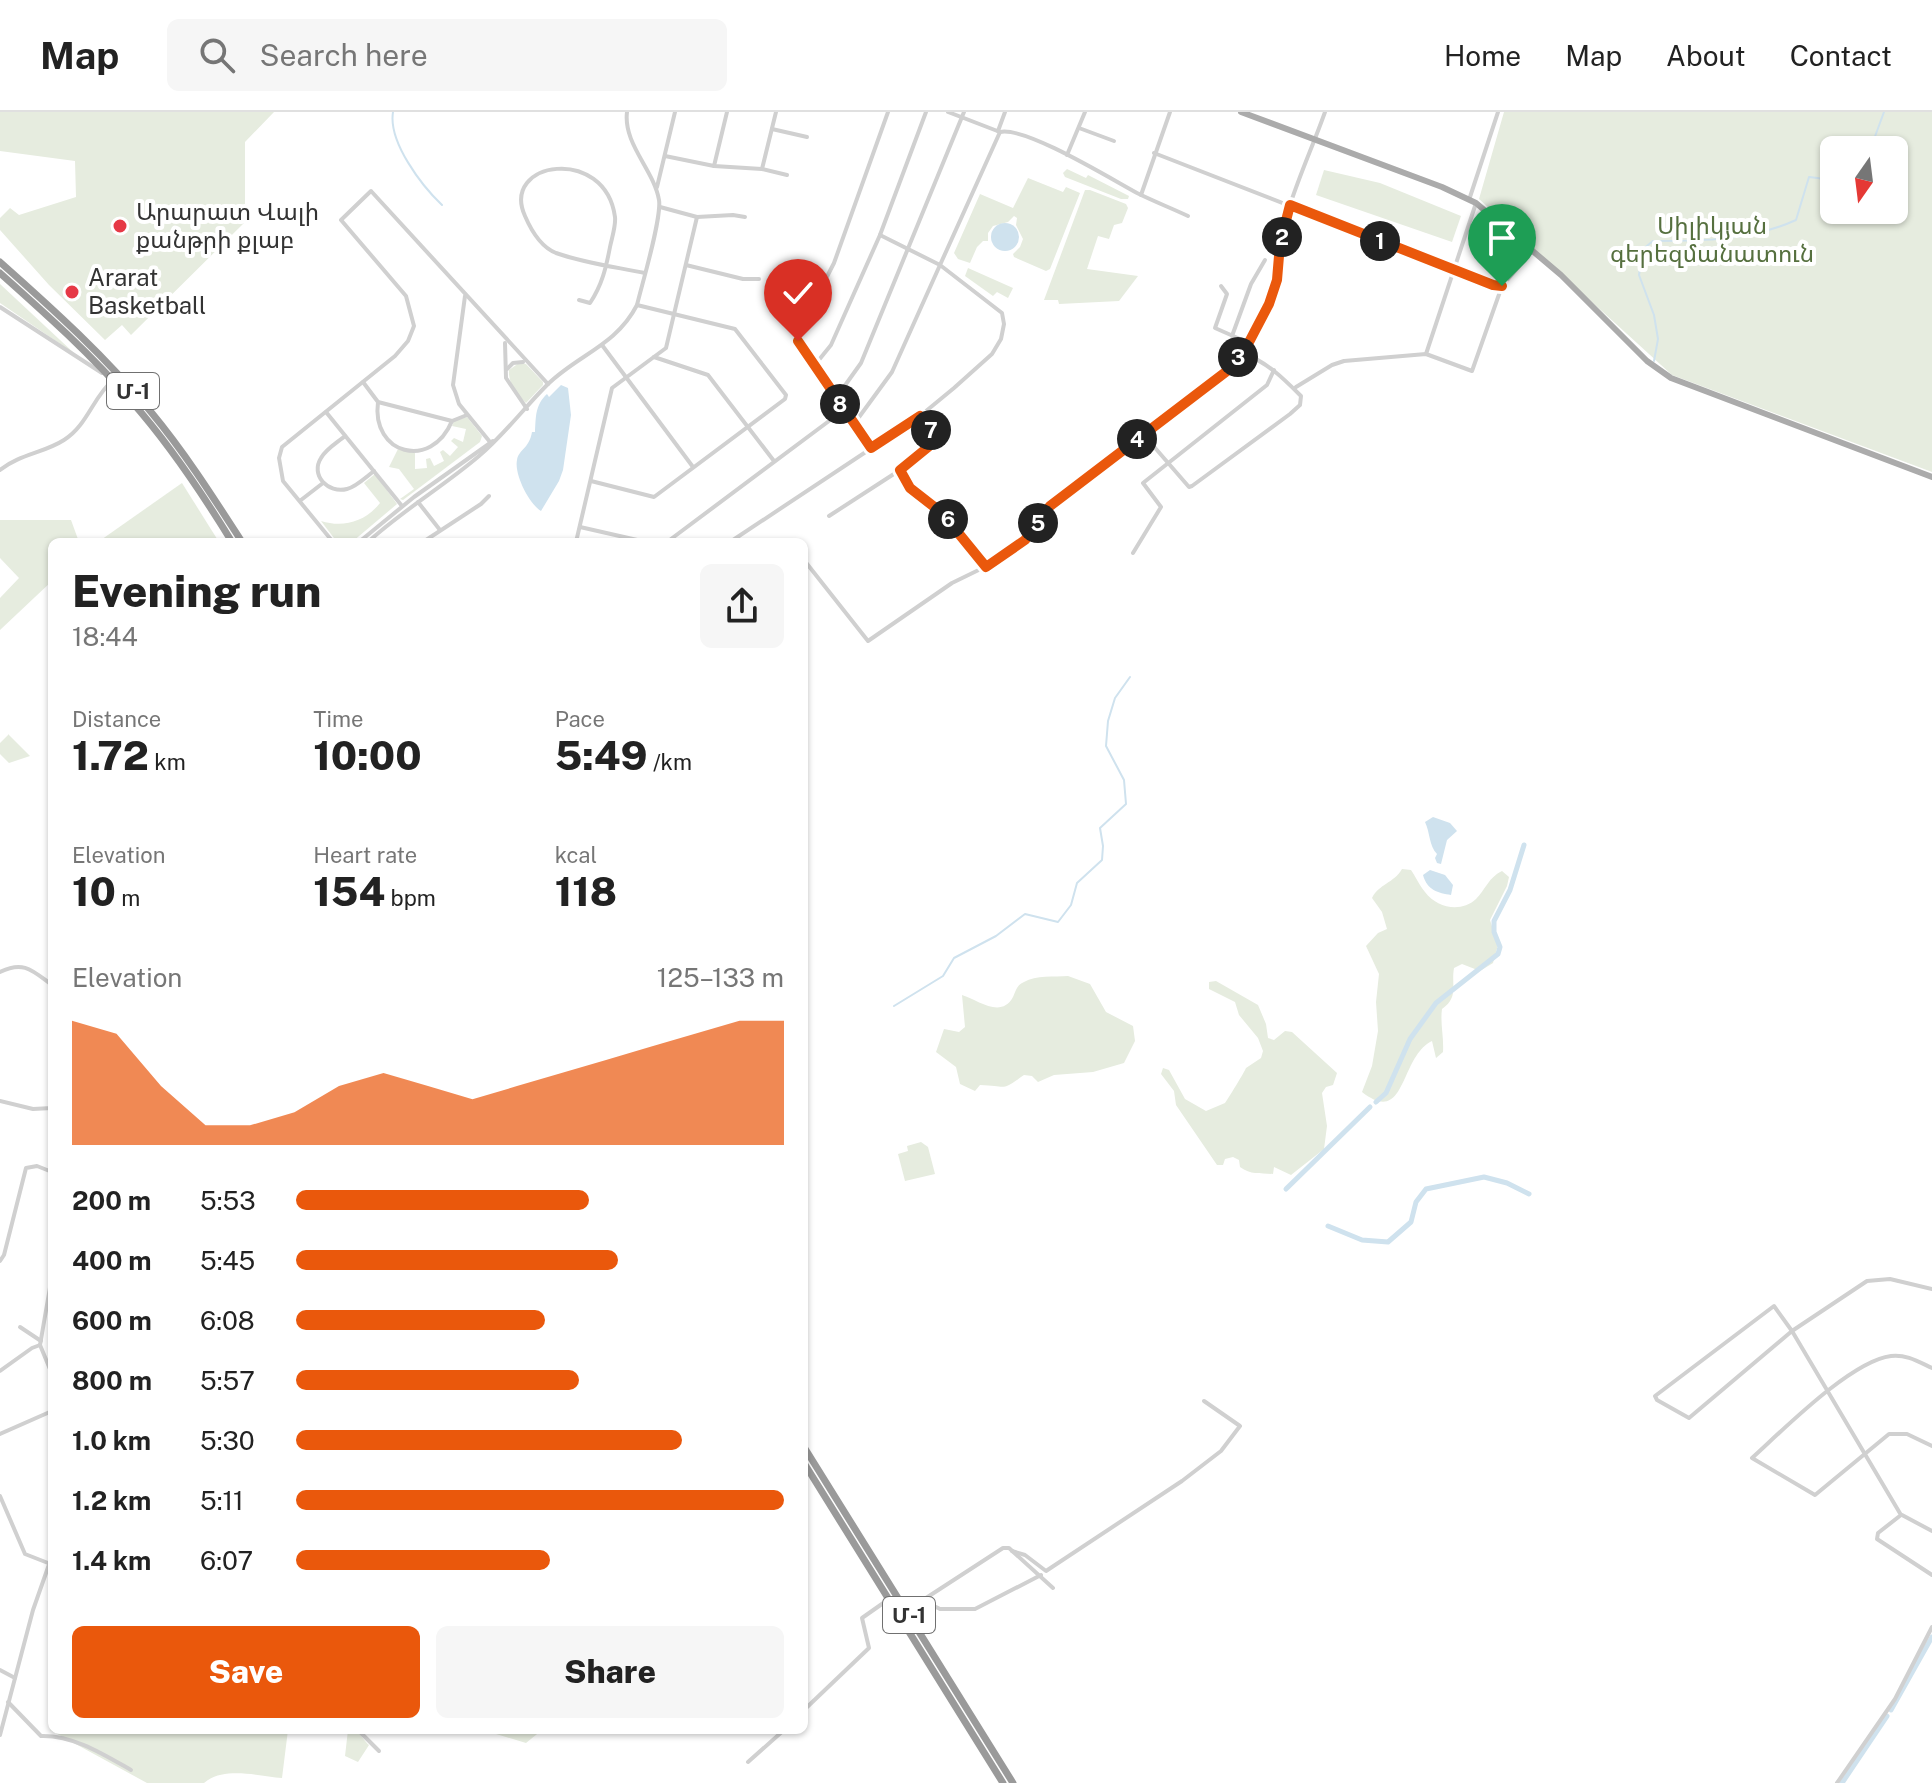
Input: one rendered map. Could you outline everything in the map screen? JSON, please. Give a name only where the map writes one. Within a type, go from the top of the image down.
[{"type":"highway","name":"Մ-1","points":[[0,262],[93,348],[139,398],[187,458],[225,522],[231,538]]},
{"type":"highway","name":"Մ-1","points":[[0,273],[110,377],[239,538]]},
{"type":"highway","name":"Մ-1","points":[[808,1453],[906,1611],[1003,1783]]},
{"type":"highway","name":"Մ-1","points":[[808,1469],[889,1599],[1013,1783]]},
{"type":"main road","points":[[1241,112],[1442,187],[1472,202],[1533,250],[1647,361],[1671,378],[1932,477]]},
{"type":"street","points":[[373,538],[416,500],[492,442],[548,384],[623,328],[637,305],[660,207],[656,189],[630,134],[627,112]]},
{"type":"street","points":[[656,189],[675,112]]},
{"type":"street","points":[[714,166],[727,112]]},
{"type":"street","points":[[762,169],[776,112]]},
{"type":"street","points":[[871,448],[814,366],[797,335],[834,263],[888,112]]},
{"type":"street","points":[[814,366],[831,345],[880,235],[926,112]]},
{"type":"street","points":[[948,112],[963,114],[999,132],[1016,133],[1067,155],[1141,195],[1188,216]]},
{"type":"street","points":[[854,424],[892,372],[999,132],[1005,112]]},
{"type":"street","points":[[1067,155],[1085,112]]},
{"type":"street","points":[[1141,195],[1170,112]]},
{"type":"street","points":[[808,565],[868,641],[952,583],[986,567],[1025,540],[1050,506],[1227,371],[1259,328],[1277,280],[1280,244],[1290,205],[1325,112]]},
{"type":"street","points":[[1426,354],[1455,270],[1498,112]]},
{"type":"street","points":[[836,398],[861,363],[963,114]]},
{"type":"street","points":[[1079,128],[1114,141]]},
{"type":"street","points":[[772,129],[807,137]]},
{"type":"street","points":[[1154,153],[1502,286]]},
{"type":"street","points":[[665,156],[787,175]]},
{"type":"street","points":[[579,300],[590,303],[602,284],[606,264],[615,216],[604,192],[587,174],[572,168],[551,169],[537,175],[523,190],[521,201],[524,214],[537,237],[555,252],[606,264],[645,273]]},
{"type":"street","points":[[330,538],[283,481],[279,458],[282,447],[363,382],[408,341],[414,326],[406,296],[341,220],[371,191],[548,384]]},
{"type":"street","points":[[660,207],[697,217],[745,217]]},
{"type":"street","points":[[577,538],[612,388],[666,348],[697,217]]},
{"type":"street","points":[[736,538],[920,416],[992,354],[1001,339],[1004,324],[998,307],[940,265],[880,235]]},
{"type":"street","points":[[1296,387],[1344,361],[1426,354],[1472,371],[1502,286],[1533,250]]},
{"type":"street","points":[[1232,336],[1251,284],[1265,260]]},
{"type":"street","points":[[686,265],[743,279],[759,279]]},
{"type":"street","points":[[1221,286],[1227,294],[1215,328],[1249,343]]},
{"type":"street","points":[[465,295],[453,385],[459,404],[492,442]]},
{"type":"street","points":[[591,481],[654,497],[785,399],[786,395],[735,329],[637,305]]},
{"type":"street","points":[[0,307],[110,377],[82,423],[66,439],[15,459],[0,470]]},
{"type":"street","points":[[505,340],[509,385],[527,409]]},
{"type":"street","points":[[602,345],[693,467]]},
{"type":"street","points":[[1143,434],[1189,487],[1300,405],[1301,396],[1274,370],[1261,360],[1242,353]]},
{"type":"street","points":[[653,357],[708,375],[774,461]]},
{"type":"street","points":[[506,370],[513,363],[526,362]]},
{"type":"street","points":[[1133,553],[1161,507],[1143,483],[1267,385],[1274,370]]},
{"type":"street","points":[[363,382],[378,402],[378,425],[385,437],[395,445],[407,450],[432,448],[442,440],[452,421]]},
{"type":"street","points":[[378,402],[452,421],[468,415]]},
{"type":"street","points":[[325,411],[402,506]]},
{"type":"street","points":[[829,516],[900,470],[938,439],[920,416]]},
{"type":"street","points":[[672,538],[829,421]]},
{"type":"street","points":[[345,436],[322,455],[318,469],[323,483],[335,490],[343,490],[351,488],[374,471]]},
{"type":"street","points":[[900,470],[910,488],[942,513],[986,567]]},
{"type":"street","points":[[301,500],[323,483]]},
{"type":"street","points":[[429,538],[489,496]]},
{"type":"street","points":[[364,538],[402,506],[416,500]]},
{"type":"street","points":[[416,500],[440,531]]},
{"type":"street","points":[[580,527],[628,538]]},
{"type":"street","points":[[0,972],[28,967],[48,982]]},
{"type":"street","points":[[0,1101],[33,1109],[48,1108]]},
{"type":"street","points":[[0,1261],[26,1168],[37,1166],[48,1170]]},
{"type":"street","points":[[1931,1527],[1901,1515],[1792,1331],[1774,1306],[1655,1396],[1689,1418],[1792,1331],[1867,1281],[1890,1279],[1932,1289]]},
{"type":"street","points":[[0,1371],[40,1343],[48,1306]]},
{"type":"street","points":[[20,1327],[40,1343],[48,1364]]},
{"type":"street","points":[[1932,1368],[1912,1359],[1890,1356],[1862,1368],[1827,1392],[1752,1458],[1815,1495],[1889,1434],[1907,1434],[1932,1446]]},
{"type":"street","points":[[906,1611],[1003,1548],[1025,1555],[1046,1571],[1182,1481],[1221,1451],[1240,1426],[1204,1401]]},
{"type":"street","points":[[0,1434],[48,1413]]},
{"type":"street","points":[[0,1496],[25,1554],[48,1563],[0,1735]]},
{"type":"street","points":[[1901,1515],[1878,1533],[1877,1539],[1932,1575]]},
{"type":"street","points":[[1012,1551],[1053,1588]]},
{"type":"street","points":[[922,1600],[940,1609],[975,1609],[1041,1575]]},
{"type":"street","points":[[808,1706],[869,1648],[862,1618],[889,1599]]},
{"type":"street","points":[[1837,1783],[1895,1699],[1932,1627]]},
{"type":"street","points":[[0,1670],[15,1678]]},
{"type":"street","points":[[8,1702],[41,1736],[59,1736],[131,1770]]},
{"type":"street","points":[[362,1734],[379,1751]]},
{"type":"street","points":[[748,1762],[780,1734]]},
{"type":"green space","name":"Արարատ Վալի քանթրի քլաբ","points":[[0,112],[274,112],[245,142],[245,222],[131,335],[122,325],[105,340],[49,285],[0,230],[0,218],[10,208],[19,215],[76,197],[75,161],[0,151]]},
{"type":"green space","name":"Սիլիկյան գերեզմանատուն","points":[[1504,112],[1932,112],[1932,472],[1672,375],[1479,199]]},
{"type":"green space","points":[[1067,169],[1086,178],[1088,175],[1129,196],[1128,199],[1065,177],[1063,173]]},
{"type":"green space","points":[[1324,170],[1380,183],[1461,216],[1452,242],[1316,195]]},
{"type":"green space","points":[[1028,178],[1063,192],[1066,187],[1080,193],[1050,269],[1046,271],[1014,257],[1023,239],[1014,216],[1008,222],[993,226],[988,233],[988,241],[977,247],[970,263],[958,259],[954,253],[980,194],[1013,208]]},
{"type":"green space","points":[[1085,190],[1126,204],[1128,208],[1122,223],[1114,225],[1109,239],[1098,236],[1087,269],[1138,276],[1119,301],[1059,304],[1058,300],[1044,300]]},
{"type":"green space","points":[[968,268],[1013,288],[1008,298],[997,292],[993,296],[965,276]]},
{"type":"green space","points":[[0,284],[75,354],[0,303]]},
{"type":"green space","points":[[519,363],[526,364],[543,382],[526,403],[510,379],[509,370]]},
{"type":"green space","points":[[467,417],[482,436],[480,442],[403,500],[400,499],[414,489],[399,469],[389,467],[398,449],[415,453],[415,469],[427,468],[426,459],[430,458],[434,466],[444,461],[440,452],[443,450],[450,456],[458,447],[451,441],[454,438],[463,442],[466,429],[452,426],[454,421]]},
{"type":"green space","points":[[375,474],[397,504],[357,538],[334,538],[321,521],[337,524],[353,522],[368,515],[380,503],[364,483]]},
{"type":"green space","points":[[182,483],[216,538],[104,538]]},
{"type":"green space","points":[[0,520],[71,520],[78,538],[48,538],[48,585],[0,630],[0,598],[19,578],[0,558]]},
{"type":"green space","points":[[9,734],[30,756],[9,763],[0,754],[0,743]]},
{"type":"green space","points":[[1402,869],[1411,870],[1430,897],[1449,907],[1463,906],[1476,899],[1502,871],[1509,877],[1490,920],[1498,945],[1493,963],[1480,971],[1462,964],[1454,968],[1451,1000],[1442,1009],[1443,1052],[1436,1058],[1432,1041],[1421,1049],[1395,1095],[1387,1101],[1377,1101],[1362,1092],[1372,1066],[1378,1031],[1376,1002],[1379,974],[1366,946],[1378,933],[1387,929],[1382,912],[1372,898]]},
{"type":"green space","points":[[1068,976],[1090,984],[1106,1012],[1133,1026],[1135,1041],[1124,1063],[1093,1072],[1054,1075],[1038,1082],[1032,1076],[1024,1075],[1007,1086],[980,1085],[975,1091],[960,1084],[956,1067],[936,1052],[944,1029],[959,1032],[965,1027],[962,995],[989,1006],[1002,1007],[1020,985],[1029,980]]},
{"type":"green space","points":[[1216,981],[1258,1005],[1268,1038],[1274,1040],[1285,1031],[1292,1032],[1337,1073],[1333,1085],[1326,1087],[1322,1093],[1327,1126],[1324,1149],[1291,1175],[1274,1167],[1273,1174],[1248,1171],[1240,1167],[1239,1160],[1233,1157],[1225,1159],[1223,1165],[1217,1165],[1176,1105],[1174,1091],[1161,1074],[1163,1068],[1169,1070],[1185,1099],[1206,1111],[1225,1103],[1246,1068],[1261,1058],[1263,1051],[1258,1038],[1239,1015],[1235,1002],[1209,989],[1209,982]]},
{"type":"green space","points":[[921,1142],[928,1147],[935,1174],[905,1181],[898,1154],[908,1151],[907,1146]]},
{"type":"green space","points":[[57,1734],[288,1734],[282,1778],[231,1773],[204,1783],[147,1783]]},
{"type":"green space","points":[[348,1734],[359,1734],[369,1745],[358,1762],[345,1756]]},
{"type":"green space","points":[[496,1734],[537,1734],[526,1743]]},
{"type":"water","points":[[1005,223],[1015,227],[1019,237],[1015,247],[1005,251],[995,247],[991,237],[995,227]]},
{"type":"water","points":[[561,385],[568,388],[571,415],[563,470],[541,511],[523,488],[517,460],[532,432],[535,432],[540,402]]},
{"type":"water","points":[[1433,817],[1450,823],[1457,831],[1447,840],[1441,864],[1435,858],[1437,854],[1425,822]]},
{"type":"water","points":[[1430,870],[1445,875],[1453,885],[1451,895],[1437,892],[1427,884],[1423,875]]},
{"type":"waterway","points":[[393,112],[393,124],[401,150],[416,175],[442,205]]},
{"type":"waterway","points":[[1875,136],[1884,112]]},
{"type":"waterway","points":[[1654,361],[1658,339],[1654,315],[1639,275],[1643,249],[1653,241],[1726,238],[1779,227],[1796,220],[1809,177],[1820,178]]},
{"type":"waterway","points":[[894,1006],[943,976],[954,958],[996,936],[1025,914],[1058,922],[1071,905],[1077,883],[1102,860],[1100,828],[1126,804],[1124,780],[1106,746],[1108,721],[1115,698],[1130,677]]},
{"type":"waterway","points":[[1376,1102],[1386,1093],[1410,1039],[1436,1003],[1498,954],[1500,947],[1494,932],[1494,921],[1510,890],[1524,845]]},
{"type":"waterway","points":[[1286,1189],[1370,1107]]},
{"type":"waterway","points":[[1328,1226],[1362,1240],[1388,1242],[1411,1222],[1416,1202],[1426,1189],[1484,1177],[1507,1183],[1529,1194]]},
{"type":"waterway","points":[[1891,1710],[1932,1637]]},
{"type":"waterway","points":[[1842,1783],[1887,1716]]},
{"type":"place","name":"Արարատ Վալի քանթրի քլաբ","points":[[120,226]]},
{"type":"place","name":"Ararat Basketball","points":[[72,292]]},
{"type":"route","points":[[798,341],[871,448],[920,416],[938,439],[900,470],[910,488],[942,513],[986,567],[1025,540],[1050,506],[1227,371],[1259,328],[1269,304],[1277,280],[1280,244],[1290,205],[1502,286]]}]
